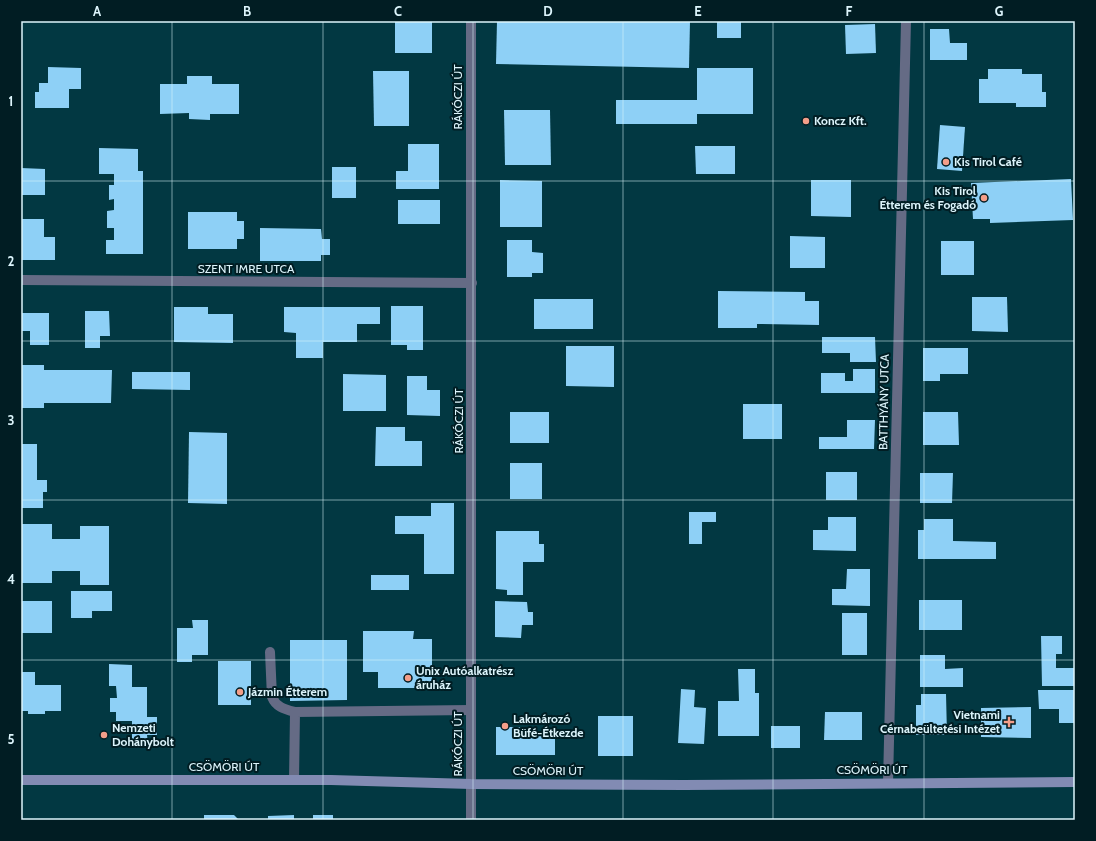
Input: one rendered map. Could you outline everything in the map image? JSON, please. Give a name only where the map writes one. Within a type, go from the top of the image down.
[{"type":"main road","name":"CSÖMÖRI ÚT","points":[[21,780],[294,780],[471,784],[1075,782]]},
{"type":"street","name":"RÁKÓCZI ÚT","points":[[471,21],[471,820]]},
{"type":"street","name":"BATTHYÁNY UTCA","points":[[888,783],[906,21]]},
{"type":"street","name":"SZENT IMRE UTCA","points":[[21,280],[472,283]]},
{"type":"street","points":[[270,652],[272,697],[274,702],[282,709],[295,712],[471,710]]},
{"type":"street","points":[[294,780],[295,712]]},
{"type":"building","points":[[395,21],[432,21],[432,53],[395,53]]},
{"type":"building","points":[[497,21],[690,21],[689,68],[496,64]]},
{"type":"building","points":[[717,21],[741,21],[741,38],[717,38]]},
{"type":"building","points":[[875,24],[876,53],[846,54],[845,25]]},
{"type":"building","points":[[930,29],[949,29],[950,43],[967,43],[967,60],[930,60]]},
{"type":"building","points":[[48,67],[81,68],[81,89],[69,89],[69,108],[35,108],[35,92],[39,92],[39,83],[48,83]]},
{"type":"building","points":[[697,68],[753,68],[753,114],[697,114],[697,124],[616,124],[616,100],[697,100]]},
{"type":"building","points":[[988,69],[1022,69],[1022,74],[1042,74],[1042,92],[1046,92],[1046,107],[1016,107],[1016,103],[979,103],[979,79],[988,79]]},
{"type":"building","points":[[373,71],[409,71],[409,126],[374,126]]},
{"type":"building","points":[[187,76],[212,76],[212,84],[239,84],[239,114],[210,114],[210,120],[189,119],[189,113],[160,114],[160,84],[187,84]]},
{"type":"building","points":[[504,110],[550,110],[551,165],[505,165]]},
{"type":"building","points":[[940,125],[965,127],[962,171],[937,169]]},
{"type":"building","points":[[408,144],[439,144],[439,189],[396,189],[396,171],[408,171]]},
{"type":"building","points":[[695,146],[735,146],[735,174],[696,174]]},
{"type":"building","points":[[99,148],[138,149],[138,171],[143,171],[143,254],[106,254],[106,240],[114,240],[114,228],[107,228],[107,211],[114,210],[114,199],[109,200],[109,185],[114,185],[114,174],[99,174]]},
{"type":"building","points":[[332,167],[356,167],[356,198],[332,198]]},
{"type":"building","points":[[21,168],[45,169],[45,195],[21,195]]},
{"type":"building","points":[[1071,179],[1073,220],[990,223],[990,219],[973,219],[971,183]]},
{"type":"building","points":[[500,180],[542,181],[542,227],[500,227]]},
{"type":"building","points":[[811,180],[851,180],[851,217],[811,216]]},
{"type":"building","points":[[398,200],[440,200],[440,224],[398,224]]},
{"type":"building","points":[[188,212],[237,212],[237,221],[244,221],[244,239],[237,239],[237,249],[188,249]]},
{"type":"building","points":[[21,219],[44,219],[44,237],[55,237],[55,260],[21,260]]},
{"type":"building","points":[[260,228],[321,229],[322,239],[330,239],[330,255],[321,255],[321,261],[260,261]]},
{"type":"building","points":[[790,236],[825,237],[825,268],[790,268]]},
{"type":"building","points":[[507,240],[532,240],[532,252],[543,253],[543,273],[532,273],[532,277],[507,277]]},
{"type":"building","points":[[941,241],[974,241],[974,275],[941,275]]},
{"type":"building","points":[[718,291],[805,292],[805,301],[819,301],[819,325],[757,324],[757,328],[718,328]]},
{"type":"building","points":[[972,297],[1007,297],[1008,332],[972,331]]},
{"type":"building","points":[[534,299],[593,299],[593,329],[534,329]]},
{"type":"building","points":[[391,306],[423,306],[423,350],[407,350],[407,345],[391,345]]},
{"type":"building","points":[[174,307],[208,307],[208,314],[233,314],[233,343],[174,342]]},
{"type":"building","points":[[284,307],[380,307],[380,324],[357,324],[357,342],[323,342],[323,358],[296,358],[296,333],[284,332]]},
{"type":"building","points":[[85,311],[109,311],[110,336],[100,336],[100,348],[85,348]]},
{"type":"building","points":[[21,313],[49,313],[49,345],[30,345],[30,331],[21,331]]},
{"type":"building","points":[[822,337],[875,337],[876,362],[850,362],[850,353],[822,353]]},
{"type":"building","points":[[566,346],[614,346],[614,387],[566,386]]},
{"type":"building","points":[[923,348],[968,348],[968,374],[940,374],[940,381],[923,381]]},
{"type":"building","points":[[21,365],[44,365],[44,370],[112,370],[111,403],[44,403],[44,408],[21,408]]},
{"type":"building","points":[[853,369],[875,369],[875,393],[821,393],[821,373],[845,373],[845,381],[853,381]]},
{"type":"building","points":[[132,372],[190,372],[190,390],[132,389]]},
{"type":"building","points":[[343,374],[386,375],[386,411],[343,411]]},
{"type":"building","points":[[407,376],[427,376],[427,390],[440,390],[440,416],[407,415]]},
{"type":"building","points":[[743,404],[782,404],[782,439],[743,439]]},
{"type":"building","points":[[510,412],[549,412],[549,443],[510,443]]},
{"type":"building","points":[[923,412],[958,412],[959,445],[923,445]]},
{"type":"building","points":[[847,420],[875,420],[874,449],[819,449],[819,437],[847,437]]},
{"type":"building","points":[[376,427],[405,427],[405,441],[422,441],[422,466],[375,466]]},
{"type":"building","points":[[189,432],[227,433],[227,504],[188,503]]},
{"type":"building","points":[[21,444],[37,444],[37,480],[47,480],[47,492],[43,492],[43,508],[21,508]]},
{"type":"building","points":[[510,463],[542,463],[542,499],[510,499]]},
{"type":"building","points":[[826,472],[857,472],[857,500],[826,500]]},
{"type":"building","points":[[920,473],[953,473],[952,503],[920,503]]},
{"type":"building","points":[[431,503],[454,503],[454,574],[424,574],[424,534],[395,534],[395,516],[431,516]]},
{"type":"building","points":[[689,512],[716,512],[716,522],[702,522],[702,544],[689,544]]},
{"type":"building","points":[[828,517],[856,517],[856,551],[813,550],[813,530],[828,530]]},
{"type":"building","points":[[924,519],[953,519],[953,541],[996,542],[996,559],[918,559],[918,530],[924,530]]},
{"type":"building","points":[[21,524],[52,524],[52,539],[80,539],[80,526],[109,526],[109,585],[80,585],[80,571],[52,571],[52,583],[21,583]]},
{"type":"building","points":[[496,531],[539,531],[539,544],[544,544],[544,562],[523,562],[523,595],[507,595],[507,590],[496,589]]},
{"type":"building","points":[[847,569],[870,569],[870,606],[832,605],[832,589],[846,589]]},
{"type":"building","points":[[371,575],[409,575],[409,590],[371,590]]},
{"type":"building","points":[[71,591],[112,591],[112,611],[92,611],[92,618],[71,618]]},
{"type":"building","points":[[919,600],[962,600],[962,630],[919,630]]},
{"type":"building","points":[[21,601],[52,601],[52,633],[21,633]]},
{"type":"building","points":[[495,601],[527,602],[528,612],[533,612],[533,625],[522,625],[521,638],[495,637]]},
{"type":"building","points":[[842,613],[867,613],[867,655],[842,655]]},
{"type":"building","points":[[192,620],[208,620],[208,655],[192,655],[192,662],[177,662],[177,628],[193,628]]},
{"type":"building","points":[[363,631],[414,631],[413,639],[432,639],[432,688],[378,688],[378,672],[363,672]]},
{"type":"building","points":[[1041,636],[1062,636],[1062,654],[1056,654],[1056,668],[1075,668],[1075,686],[1042,686]]},
{"type":"building","points":[[290,640],[347,640],[347,700],[290,701]]},
{"type":"building","points":[[920,655],[945,655],[945,669],[963,668],[963,687],[920,687]]},
{"type":"building","points":[[218,661],[251,661],[251,705],[218,705]]},
{"type":"building","points":[[109,664],[132,665],[132,687],[147,687],[147,717],[157,717],[157,735],[147,735],[148,743],[132,743],[132,721],[116,721],[116,712],[110,712],[110,698],[117,698],[116,686],[109,686]]},
{"type":"building","points":[[738,669],[755,669],[755,693],[759,693],[759,736],[718,736],[718,701],[739,701]]},
{"type":"building","points":[[21,672],[35,672],[35,685],[61,685],[61,711],[45,711],[45,714],[28,714],[28,711],[21,711]]},
{"type":"building","points":[[681,689],[695,690],[694,707],[706,708],[704,744],[678,743]]},
{"type":"building","points":[[1038,690],[1075,690],[1075,723],[1059,723],[1059,709],[1039,709]]},
{"type":"building","points":[[921,694],[946,694],[947,735],[916,735],[916,705],[921,705]]},
{"type":"building","points":[[1031,707],[1031,738],[981,737],[981,708]]},
{"type":"building","points":[[825,712],[862,712],[862,740],[824,740]]},
{"type":"building","points":[[598,716],[633,716],[633,756],[598,756]]},
{"type":"building","points":[[771,726],[800,726],[800,748],[771,748]]},
{"type":"building","points":[[496,727],[520,727],[520,736],[555,736],[555,755],[496,755]]},
{"type":"building","points":[[204,815],[234,815],[239,820],[204,820]]},
{"type":"building","points":[[294,815],[294,820],[268,820],[268,816]]},
{"type":"building","points":[[313,815],[333,815],[333,820],[313,820]]},
{"type":"place","name":"Koncz Kft.","points":[[806,121]]},
{"type":"place","name":"Kis Tirol Café","points":[[946,162]]},
{"type":"place","name":"Kis Tirol Étterem és Fogadó","points":[[984,198]]},
{"type":"place","name":"Unix Autóalkatrész áruház","points":[[408,678]]},
{"type":"place","name":"Jázmin Étterem","points":[[240,692]]},
{"type":"place","name":"Vietnami Cérnabeültetési Intézet","points":[[1009,722]]},
{"type":"place","name":"Lakmározó Büfé-Étkezde","points":[[505,726]]},
{"type":"place","name":"Nemzeti Dohánybolt","points":[[104,735]]}]
